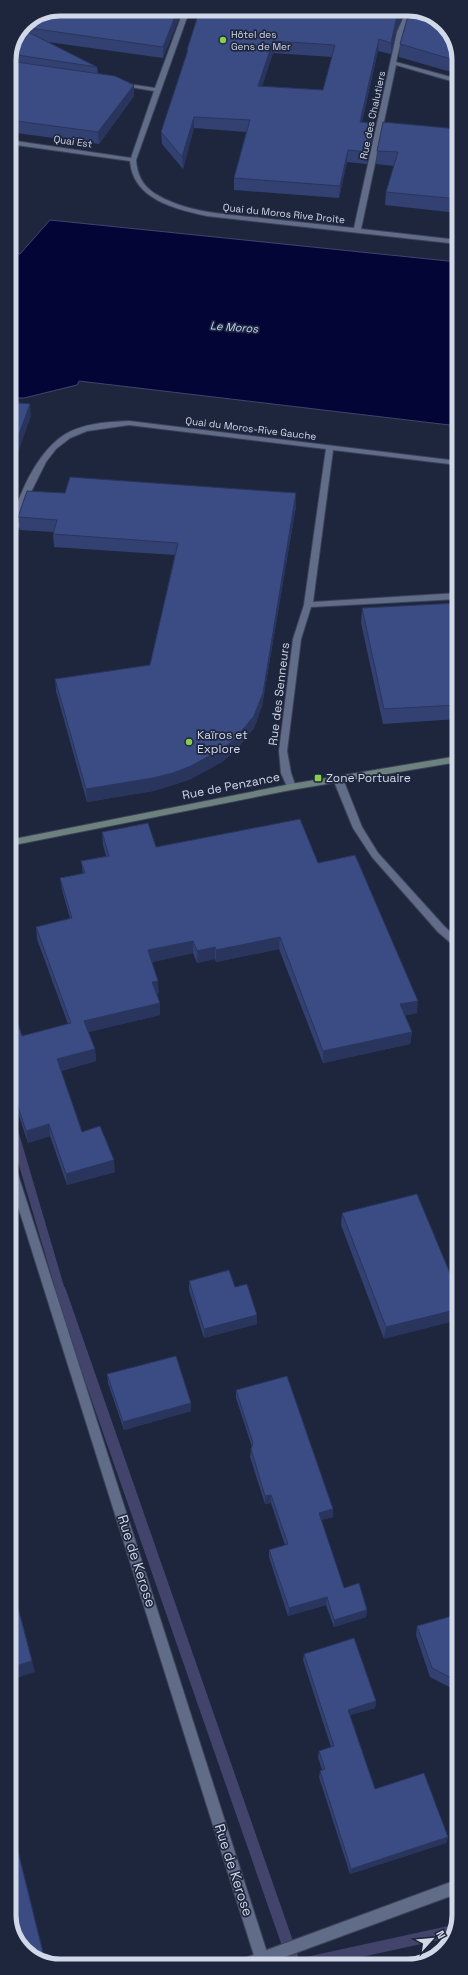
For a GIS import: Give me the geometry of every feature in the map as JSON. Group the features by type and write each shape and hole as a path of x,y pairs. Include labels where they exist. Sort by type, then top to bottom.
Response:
{"main road":[{"name":"Rue de Penzance","path":"16,842 291,787 452,760"}],"street":[{"path":"133,160 184,16"},
{"name":"Rue des Chalutiers","path":"357,231 403,22 406,16"},
{"path":"394,63 452,79"},
{"path":"118,84 157,90"},
{"name":"Quai Est","path":"16,143 133,160"},
{"name":"Quai du Moros Rive Droite","path":"133,160 134,173 139,182 151,194 176,208 233,218 452,241"},
{"name":"Quai du Moros-Rive Gauche","path":"16,525 33,477 48,452 61,440 82,430 103,425 129,423 452,463"},
{"name":"Rue des Senneurs","path":"291,787 286,773 283,751 297,639 308,605 330,448"},
{"path":"308,605 452,596"},
{"path":"338,779 358,828 375,855 452,940"},
{"name":"Rue de Kerose","path":"16,1184 262,1959"},
{"path":"271,1959 452,1889"}],"water":[{"name":"Le Moros","path":"50,220 452,261 452,425 79,381 77,385 24,398 16,398 16,253 20,254"}],"building":[{"path":"60,16 175,16 163,47 30,28 35,23 43,19"},
{"path":"198,16 398,16 391,43 379,39 360,122 374,123 367,152 348,150 340,186 234,178 250,120 194,117 182,157 161,132","holes":["273,41 335,45 323,90 258,86"]},
{"path":"408,16 420,17 430,22 443,33 449,43 452,59 400,44"},
{"path":"27,31 97,67 17,55 19,43"},
{"path":"16,62 115,76 134,85 98,132 16,121"},
{"path":"383,122 452,128 452,198 386,192 398,152 377,151"},
{"path":"16,403 30,404 16,443"},
{"path":"70,477 296,493 263,693 254,716 235,739 222,749 191,766 173,773 153,778 86,789 55,679 150,665 178,543 53,534 57,520 18,517 27,491 65,493"},
{"path":"452,603 452,705 384,709 362,608"},
{"path":"300,819 318,863 355,855 418,1001 400,1004 412,1032 323,1051 280,937 216,950 215,947 197,951 193,941 148,950 158,981 152,982 160,1003 84,1021 95,1049 57,1059 82,1132 100,1126 114,1160 66,1174 49,1124 26,1131 16,1100 16,1024 18,1024 22,1036 71,1023 36,927 72,918 60,878 85,873 81,861 109,856 102,832 148,823 156,847"},
{"path":"417,1194 452,1278 452,1311 386,1327 342,1213"},
{"path":"229,1270 235,1287 247,1284 257,1315 204,1329 189,1281"},
{"path":"176,1356 191,1403 123,1422 107,1374"},
{"path":"287,1376 333,1509 319,1513 344,1588 359,1583 367,1610 334,1620 327,1597 289,1608 269,1550 288,1544 271,1495 265,1496 251,1449 253,1443 236,1390"},
{"path":"16,1600 32,1661 16,1666"},
{"path":"452,1616 452,1678 432,1668 417,1626"},
{"path":"354,1638 376,1701 348,1710 375,1789 424,1773 448,1837 351,1869 320,1771 325,1769 319,1751 334,1746 304,1654"},
{"path":"16,1843 44,1956 25,1942 19,1932 17,1924"}],"waterway":[{"path":"16,1139 61,1292"},
{"path":"60,1291 293,1959"},
{"path":"325,1959 449,1932"}],"place":[{"name":"Hôtel des Gens de Mer","path":"223,40"},
{"name":"Kaïros et Explore","path":"189,742"},
{"name":"Zone Portuaire","path":"318,778"}]}
